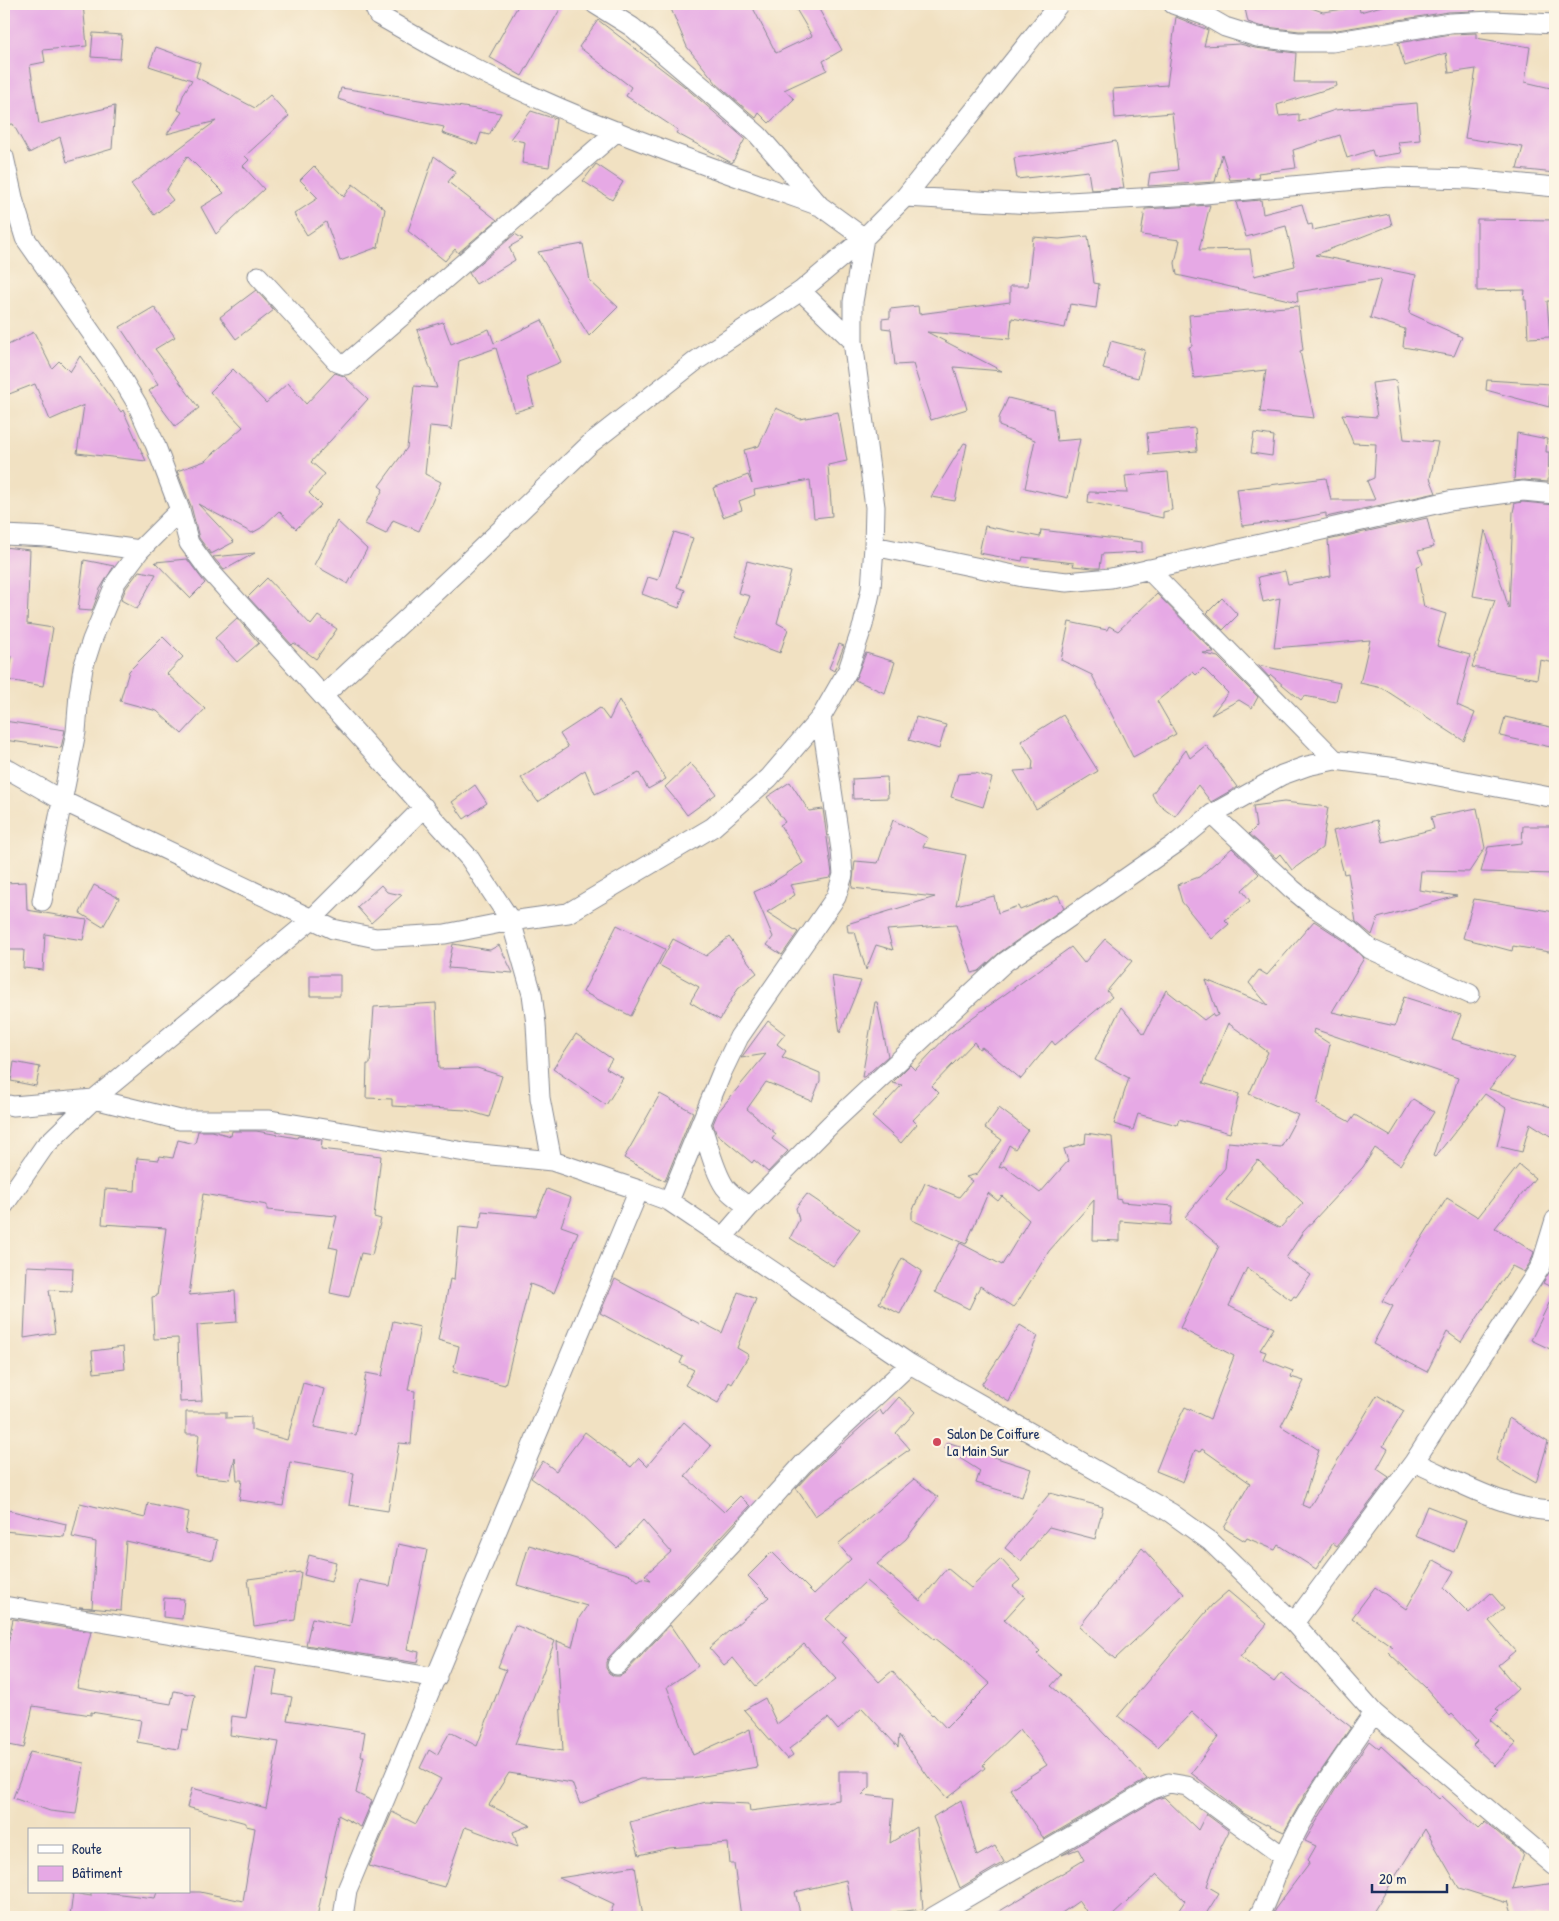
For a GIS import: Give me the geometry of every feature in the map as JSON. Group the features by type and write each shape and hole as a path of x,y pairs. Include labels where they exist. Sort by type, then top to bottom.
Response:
{"street":[{"path":"373,4 378,15 457,60 540,99 700,164 820,206"},
{"path":"595,4 632,27 758,135 820,206 864,238"},
{"path":"324,695 462,567 590,443 697,360 801,291 864,238 905,197 1060,4"},
{"path":"1173,4 1204,14 1225,27 1256,37 1298,42 1341,41 1450,23 1493,21 1555,24"},
{"path":"258,276 337,362 345,365 617,131"},
{"path":"4,157 14,202 25,238 112,362 137,404 155,444 180,510 189,543 208,569 470,858 512,921 532,994 536,1024 540,1098 552,1161"},
{"path":"905,197 1033,204 1194,195 1388,177 1471,179 1555,187"},
{"path":"4,767 63,801 332,929 376,938 445,934 512,921 568,913 712,826 769,778 821,717 848,670 863,625 871,589 875,507 853,341 853,302 864,238"},
{"path":"801,291 853,341"},
{"path":"874,546 1023,577 1067,582 1111,578 1449,501 1523,491 1555,494"},
{"path":"42,901 76,732 83,668 92,640 116,582 140,550 180,510"},
{"path":"4,535 47,537 140,550"},
{"path":"1148,569 1335,760"},
{"path":"669,1201 739,1037 836,897 843,875 821,717"},
{"path":"722,1237 838,1117 1005,962 1178,842 1212,814 1282,775 1307,766 1335,760 1396,768 1555,798"},
{"path":"4,1206 44,1147 94,1099 312,919 424,808"},
{"path":"1212,814 1292,889 1314,907 1350,931 1370,949 1470,994"},
{"path":"4,1104 13,1106 94,1099 180,1120 270,1120 471,1153 552,1161 669,1201 910,1364 1171,1513 1210,1542 1294,1623 1374,1714 1555,1866"},
{"path":"701,1124 724,1186 749,1207"},
{"path":"343,1917 347,1890 639,1190"},
{"path":"1294,1623 1414,1462 1548,1267 1555,1220"},
{"path":"617,1665 732,1543 803,1464 910,1364"},
{"path":"1414,1462 1490,1496 1534,1510 1555,1511"},
{"path":"4,1606 437,1678"},
{"path":"1258,1917 1284,1857 1302,1823 1344,1756 1374,1714"},
{"path":"933,1917 1152,1789 1169,1783 1187,1786 1284,1857"}],"building":[{"path":"21,4 83,4 87,46 43,50 45,62 30,65 39,124 115,106 112,149 67,162 60,137 29,153 13,124 4,125 4,6"},
{"path":"519,4 563,4 522,76 489,57"},
{"path":"669,4 751,4 776,53 812,36 793,4 816,4 842,50 823,61 827,70 784,90 794,99 769,123 759,113 756,118 717,84 687,47"},
{"path":"1244,4 1300,4 1323,12 1359,7 1360,12 1389,4 1389,6 1475,4 1475,11 1448,12 1331,31 1299,31 1259,26 1248,22"},
{"path":"1176,17 1208,30 1204,46 1240,44 1255,48 1296,53 1294,82 1336,82 1337,86 1277,105 1279,116 1299,114 1299,122 1335,110 1417,103 1420,140 1398,142 1401,153 1374,157 1372,150 1347,158 1340,135 1293,150 1296,168 1258,173 1259,178 1230,180 1222,154 1215,182 1148,186 1150,173 1178,170 1172,113 1115,118 1113,89 1167,85"},
{"path":"598,20 684,86 745,139 732,163 676,133 678,130 626,96 631,87 579,47"},
{"path":"93,33 122,35 120,59 91,57"},
{"path":"1476,33 1476,38 1530,47 1525,82 1555,89 1555,173 1517,169 1523,147 1465,138 1476,69 1449,73 1446,53 1405,66 1398,43 1451,34"},
{"path":"156,47 200,63 196,77 255,108 270,95 289,116 245,156 249,160 243,166 264,189 216,234 201,207 224,193 187,156 166,191 173,200 154,215 131,184 216,121 167,134 182,112 178,110 184,93 192,80 149,66"},
{"path":"341,88 501,113 489,135 481,133 477,145 442,133 444,127 384,114 338,99"},
{"path":"531,111 556,119 549,167 522,163 525,142 510,139"},
{"path":"1116,141 1124,188 1091,190 1088,171 1017,179 1014,158"},
{"path":"434,156 456,172 448,182 497,220 458,253 455,249 445,261 408,231"},
{"path":"596,164 623,182 612,200 583,181"},
{"path":"314,166 344,197 353,184 385,209 378,247 340,261 326,222 307,235 294,214 318,198 300,180"},
{"path":"1261,200 1263,214 1302,204 1308,225 1312,224 1313,230 1389,214 1392,225 1315,255 1416,275 1409,313 1462,337 1454,356 1403,347 1405,329 1370,318 1381,279 1297,292 1298,302 1177,275 1175,263 1180,240 1141,235 1145,209 1210,205 1199,250 1250,249 1254,276 1295,266 1286,226 1246,237 1236,202"},
{"path":"1477,219 1555,220 1555,301 1547,301 1550,337 1528,338 1526,300 1524,300 1525,290 1477,291"},
{"path":"515,234 523,239 509,247 515,260 476,284 469,273"},
{"path":"1088,236 1094,283 1099,284 1096,308 1070,304 1065,328 1012,318 1010,339 927,332 1002,371 954,367 967,409 931,420 913,364 895,365 891,329 882,328 882,319 890,318 890,309 918,306 919,314 1010,302 1010,286 1028,286 1033,237 1059,239"},
{"path":"583,244 590,281 618,307 589,336 538,252"},
{"path":"256,290 274,310 236,339 220,317"},
{"path":"1298,306 1303,350 1300,351 1314,418 1260,412 1266,370 1194,378 1189,347 1192,346 1189,315"},
{"path":"154,307 175,337 155,349 199,408 175,426 149,391 158,384 120,327"},
{"path":"542,320 561,362 526,377 534,406 515,412 496,348 459,361 451,430 450,428 430,426 425,474 441,482 419,531 393,520 386,534 365,524 383,489 379,486 407,448 414,386 437,388 417,330 443,322 451,344 489,329 494,343"},
{"path":"34,332 52,368 59,361 70,372 80,356 121,412 123,410 146,461 77,453 84,405 50,420 35,384 4,396 4,347"},
{"path":"1111,341 1145,350 1138,378 1103,369"},
{"path":"233,369 266,403 288,383 306,404 335,373 344,376 368,399 311,462 325,474 309,493 321,505 296,529 279,511 261,528 252,533 198,504 234,542 211,554 199,538 191,506 177,471 205,461 243,427 210,392"},
{"path":"1396,380 1404,439 1438,442 1430,478 1436,493 1326,517 1326,513 1242,526 1237,489 1326,478 1331,500 1375,500 1367,481 1374,478 1376,444 1353,443 1342,414 1377,417 1372,383"},
{"path":"1487,380 1550,384 1549,407 1486,390"},
{"path":"1008,398 1053,409 1057,441 1080,439 1068,498 1025,488 1035,440 999,426 999,418"},
{"path":"776,408 800,419 838,412 847,461 828,465 832,516 814,518 810,480 754,490 755,495 739,501 742,510 723,517 713,488 748,475 752,484 744,450 759,446"},
{"path":"1195,428 1197,451 1149,455 1147,433"},
{"path":"1254,433 1274,436 1272,456 1251,453"},
{"path":"1517,433 1547,439 1546,452 1549,452 1548,482 1514,481"},
{"path":"964,443 967,444 955,501 931,497"},
{"path":"1168,472 1172,510 1163,512 1163,518 1088,502 1089,492 1127,493 1125,476"},
{"path":"1515,503 1555,505 1555,663 1540,660 1537,679 1472,667 1495,600 1473,596 1485,530 1509,609 1513,512"},
{"path":"1427,518 1434,547 1418,551 1423,564 1416,567 1424,607 1446,614 1437,646 1470,655 1457,705 1475,713 1464,741 1382,688 1360,683 1370,640 1274,648 1280,598 1263,602 1258,577 1285,571 1288,584 1331,576 1328,540"},
{"path":"337,521 367,549 348,584 314,565"},
{"path":"985,526 1040,537 1041,530 1142,542 1142,552 1102,554 1100,568 1073,566 1074,563 1023,557 1022,561 979,553"},
{"path":"674,532 693,538 677,587 685,590 679,608 642,594 648,577 658,580"},
{"path":"4,547 30,550 27,624 53,628 43,686 8,680 12,657 6,657 9,616 4,617"},
{"path":"255,553 224,570 213,557"},
{"path":"187,559 205,583 190,598 155,562"},
{"path":"84,560 114,566 100,589 92,611 78,610"},
{"path":"747,561 791,572 777,623 788,629 780,653 735,636 750,596 738,593"},
{"path":"139,571 156,574 137,609 121,600 126,588"},
{"path":"267,578 311,625 318,616 337,629 316,659 294,643 292,645 248,597"},
{"path":"1157,594 1214,652 1202,653 1218,657 1258,697 1252,708 1239,700 1211,715 1228,693 1203,668 1196,675 1193,672 1157,701 1176,734 1133,757 1092,675 1061,660 1069,622 1107,630 1109,626 1118,631"},
{"path":"1222,598 1238,615 1223,630 1207,613"},
{"path":"237,618 259,643 237,662 215,638"},
{"path":"163,637 183,657 167,674 205,709 182,734 157,711 120,701 129,671"},
{"path":"839,644 844,646 834,671 829,668"},
{"path":"866,653 895,662 885,693 855,680"},
{"path":"1258,665 1340,683 1336,702 1304,696 1301,700 1271,675 1269,677"},
{"path":"619,700 666,779 648,789 639,773 595,794 585,770 538,802 521,778 568,747 560,734 600,708 609,720"},
{"path":"1063,715 1098,771 1036,809 1014,771 1032,770 1033,761 1021,741"},
{"path":"916,717 946,725 939,749 909,740"},
{"path":"1505,717 1555,728 1555,748 1500,736"},
{"path":"4,721 65,730 61,748 4,740"},
{"path":"1206,745 1237,787 1211,802 1198,785 1175,816 1156,802 1152,794 1186,750 1190,758"},
{"path":"690,763 716,794 687,815 665,787"},
{"path":"975,773 992,778 983,807 951,797 958,774"},
{"path":"887,777 888,798 853,799 852,779"},
{"path":"790,782 809,811 823,809 832,874 830,878 790,885 795,895 767,912 798,932 782,955 767,945 773,937 754,892 803,863 780,825 785,822 767,797"},
{"path":"475,785 487,803 464,819 452,802"},
{"path":"1284,802 1328,807 1322,848 1292,870 1280,854 1276,858 1249,834 1256,827 1253,806"},
{"path":"1477,808 1485,848 1469,872 1421,871 1419,890 1457,896 1378,918 1372,935 1356,922 1348,873 1344,874 1333,831 1377,820 1383,842 1434,829 1431,817"},
{"path":"893,820 928,838 923,847 966,855 956,905 994,896 998,913 1018,906 1020,910 1058,895 1064,908 999,953 979,971 972,973 956,925 887,930 893,950 876,945 866,970 855,932 848,932 847,924 935,897 852,888 855,861 878,863"},
{"path":"1523,826 1555,826 1555,874 1481,872 1488,847 1522,843"},
{"path":"1232,848 1259,874 1242,890 1250,901 1225,920 1229,924 1212,939 1182,902 1177,885 1199,877"},
{"path":"26,882 27,910 87,920 83,940 45,934 43,970 23,968 24,950 4,950 4,883"},
{"path":"94,885 119,898 103,927 80,913"},
{"path":"381,885 387,892 402,895 371,923 357,907"},
{"path":"1474,899 1555,912 1555,953 1513,946 1512,951 1463,938"},
{"path":"1314,921 1343,940 1364,958 1332,1012 1395,1026 1404,997 1461,1015 1452,1039 1514,1058 1489,1089 1555,1108 1555,1139 1530,1123 1522,1152 1497,1146 1506,1108 1485,1094 1435,1157 1433,1156 1458,1078 1314,1029 1313,1033 1330,1044 1317,1104 1350,1122 1355,1115 1390,1136 1413,1099 1434,1112 1400,1165 1375,1148 1363,1167 1303,1232 1286,1258 1311,1275 1296,1297 1294,1296 1291,1300 1247,1268 1229,1306 1274,1328 1260,1350 1266,1352 1263,1359 1293,1371 1291,1377 1304,1381 1281,1426 1319,1450 1302,1505 1309,1508 1377,1395 1404,1411 1383,1446 1388,1449 1377,1469 1389,1477 1337,1546 1333,1543 1316,1569 1278,1545 1275,1550 1247,1538 1245,1541 1224,1528 1250,1483 1202,1449 1200,1452 1195,1450 1183,1482 1156,1471 1185,1407 1210,1419 1234,1356 1180,1328 1219,1246 1185,1217 1225,1168 1228,1142 1281,1147 1298,1115 1249,1094 1268,1052 1228,1023 1203,1083 1239,1094 1230,1133 1179,1119 1177,1125 1138,1114 1133,1130 1114,1124 1129,1078 1095,1060 1121,1007 1144,1034 1166,990 1204,1020 1212,1014 1214,1017 1218,1015 1206,980 1268,1005 1249,983 1259,970 1267,975","holes":["1258,1160 1303,1203 1280,1228 1226,1200"]},
{"path":"617,925 665,949 631,1016 583,992"},
{"path":"729,937 757,973 738,988 720,1020 690,1002 699,987 659,965 673,939 706,956"},
{"path":"1105,939 1132,961 1107,991 1112,997 1055,1045 1052,1041 1021,1079 982,1047 979,1049 974,1042 932,1086 939,1093 913,1120 917,1124 901,1143 872,1117 902,1085 892,1083 910,1065 915,1070 948,1035 1071,947 1084,963"},
{"path":"453,944 490,950 499,945 513,973 448,968"},
{"path":"310,975 340,975 340,996 310,996"},
{"path":"832,976 861,981 840,1033"},
{"path":"875,1002 877,1002 888,1056 862,1077"},
{"path":"436,1003 439,1069 477,1068 502,1076 489,1117 466,1110 392,1106 392,1099 366,1098 367,1064 370,1064 374,1007"},
{"path":"768,1021 785,1034 777,1044 786,1051 782,1057 820,1073 820,1081 812,1101 766,1082 747,1109 776,1134 772,1139 788,1151 768,1172 754,1160 752,1163 716,1133 713,1124 718,1112 766,1054 741,1058"},
{"path":"576,1034 612,1059 606,1068 623,1078 606,1105 553,1069"},
{"path":"14,1062 40,1067 36,1086 11,1081"},
{"path":"660,1094 693,1112 665,1181 624,1158"},
{"path":"999,1108 1028,1130 1015,1149 1009,1145 999,1168 1004,1166 1040,1193 1068,1161 1064,1149 1085,1143 1086,1133 1112,1137 1117,1199 1121,1200 1121,1202 1173,1206 1171,1225 1120,1221 1120,1241 1093,1240 1094,1200 1049,1251 1013,1307 980,1286 969,1309 935,1292 960,1243 1002,1265 1029,1220 1002,1196 998,1201 988,1193 966,1244 912,1220 912,1212 925,1183 959,1197 972,1181 966,1177 977,1174 1002,1140 985,1128"},
{"path":"198,1131 212,1131 231,1136 232,1131 256,1131 297,1138 298,1136 322,1140 321,1149 381,1156 374,1217 381,1219 372,1255 361,1253 349,1297 330,1293 338,1249 329,1247 337,1216 267,1210 267,1205 203,1194 189,1295 235,1291 237,1322 197,1325 202,1401 180,1402 178,1338 154,1339 152,1297 157,1296 166,1228 102,1224 105,1189 135,1191 137,1158 159,1160 160,1156 173,1158 178,1140 195,1144"},
{"path":"1519,1165 1535,1178 1495,1228 1534,1252 1524,1272 1512,1266 1461,1342 1447,1332 1427,1372 1373,1344 1393,1306 1382,1301 1447,1198 1478,1217"},
{"path":"547,1189 571,1198 561,1226 578,1232 554,1293 530,1284 505,1385 453,1372 459,1346 438,1340 450,1279 454,1280 459,1227 479,1229 482,1211 536,1216"},
{"path":"807,1194 860,1230 833,1266 790,1238 799,1220 796,1208"},
{"path":"902,1258 922,1271 900,1314 879,1303"},
{"path":"1555,1264 1555,1289 1543,1283"},
{"path":"27,1266 73,1268 72,1291 49,1290 55,1333 24,1338"},
{"path":"615,1279 700,1324 701,1322 722,1333 738,1292 756,1299 737,1348 749,1355 732,1384 729,1382 718,1403 685,1385 694,1370 680,1363 683,1357 600,1313"},
{"path":"1555,1291 1555,1334 1550,1349 1531,1340"},
{"path":"393,1321 420,1327 408,1390 415,1391 411,1444 399,1443 388,1511 349,1505 354,1473 290,1462 283,1506 239,1500 242,1480 237,1480 235,1458 230,1479 195,1476 199,1434 186,1434 186,1412 226,1412 226,1418 251,1417 251,1430 287,1440 303,1383 324,1389 314,1427 356,1435 366,1373 382,1376"},
{"path":"1020,1325 1038,1336 1009,1402 981,1385"},
{"path":"123,1347 125,1369 94,1373 92,1351"},
{"path":"899,1397 915,1412 896,1433 910,1449 815,1516 796,1488 811,1472 880,1410 883,1415"},
{"path":"1509,1418 1548,1442 1536,1483 1496,1460"},
{"path":"684,1422 711,1446 685,1476 724,1512 740,1496 750,1506 609,1657 606,1662 606,1668 614,1676 620,1676 625,1673 670,1625 698,1666 667,1687 693,1755 750,1729 757,1767 692,1778 640,1779 580,1804 572,1783 509,1773 489,1805 530,1825 513,1832 518,1847 465,1827 444,1887 369,1866 392,1812 416,1824 441,1779 420,1768 429,1750 437,1755 450,1732 477,1746 506,1670 498,1667 515,1625 555,1641 515,1744 563,1751 557,1641 572,1647 579,1618 587,1606 517,1585 529,1545 631,1575 638,1581 642,1578 651,1580 645,1575 671,1552 643,1520 617,1548 577,1510 531,1478 543,1461 556,1471 585,1432 631,1467 639,1458 647,1466"},
{"path":"947,1442 1031,1469 1022,1497 976,1483 980,1471 944,1448"},
{"path":"914,1479 938,1497 906,1539 877,1564 920,1601 947,1568 971,1588 1001,1559 1020,1580 1013,1586 1025,1597 1004,1620 1040,1651 1037,1654 1061,1675 1051,1686 1088,1717 1147,1779 1044,1839 1010,1789 1047,1765 1020,1729 983,1765 985,1768 947,1798 929,1778 899,1735 898,1747 862,1708 838,1730 828,1718 789,1749 793,1755 787,1759 744,1710 765,1698 777,1724 836,1679 804,1644 756,1686 733,1658 724,1665 709,1648 769,1597 748,1576 772,1552 814,1594 851,1559 838,1544","holes":["866,1581 934,1639 963,1660 990,1684 946,1728 892,1671 879,1682 842,1642 846,1637 826,1619"]},
{"path":"1050,1493 1103,1507 1095,1539 1049,1527 1021,1561 1005,1548"},
{"path":"80,1503 145,1518 148,1503 189,1512 185,1533 217,1540 213,1560 126,1541 121,1611 79,1607 92,1608 96,1542 72,1537"},
{"path":"1427,1506 1466,1521 1454,1552 1415,1536"},
{"path":"4,1509 66,1524 64,1537 4,1531"},
{"path":"398,1544 427,1550 407,1649 419,1652 417,1663 306,1645 312,1618 350,1626 359,1580 390,1586"},
{"path":"1142,1548 1184,1594 1115,1659 1079,1627"},
{"path":"309,1555 336,1562 331,1582 304,1575"},
{"path":"1434,1560 1454,1571 1444,1588 1469,1613 1491,1593 1504,1608 1489,1621 1515,1651 1498,1665 1518,1689 1496,1709 1499,1711 1490,1720 1516,1743 1495,1766 1473,1745 1477,1741 1452,1714 1450,1716 1426,1688 1388,1652 1393,1647 1352,1618 1375,1587 1406,1609"},
{"path":"301,1572 295,1620 254,1626 248,1579"},
{"path":"1228,1591 1267,1624 1240,1657 1274,1682 1281,1673 1351,1727 1304,1796 1284,1832 1243,1813 1191,1773 1219,1736 1192,1712 1158,1747 1118,1716 1212,1605"},
{"path":"164,1598 184,1599 182,1619 163,1617"},
{"path":"13,1619 91,1632 77,1688 171,1704 174,1691 195,1695 188,1730 182,1729 178,1749 137,1742 141,1720 91,1712 91,1715 33,1706 24,1748 4,1744 4,1663"},
{"path":"255,1667 277,1670 273,1694 292,1697 287,1720 365,1732 361,1756 364,1756 356,1793 372,1801 361,1827 338,1815 317,1917 70,1917 73,1894 91,1896 91,1894 120,1894 155,1898 156,1894 190,1894 190,1892 200,1892 243,1901 255,1828 246,1826 246,1823 187,1807 192,1788 266,1808 279,1742 230,1735 232,1716 246,1718"},
{"path":"1369,1741 1379,1749 1381,1746 1439,1799 1442,1796 1478,1829 1485,1822 1523,1853 1512,1889 1555,1883 1555,1917 1513,1917 1508,1901 1507,1903 1459,1888 1425,1829 1370,1917 1271,1917 1310,1862 1308,1860 1316,1846 1305,1841 1335,1790"},
{"path":"30,1752 84,1763 76,1814 50,1811 13,1798"},
{"path":"839,1771 870,1771 870,1787 862,1795 894,1798 890,1843 916,1827 923,1909 897,1912 898,1917 853,1917 846,1880 795,1892 801,1917 741,1917 734,1864 730,1864 728,1843 669,1848 639,1855 630,1822 706,1802 749,1804 750,1811 839,1800"},
{"path":"1164,1797 1198,1830 1206,1814 1229,1831 1218,1853 1207,1886 1219,1893 1204,1917 1174,1917 1185,1901 1157,1874 1111,1917 1090,1917 1079,1901 1056,1917 990,1917 1084,1860 1078,1849 1062,1855 1157,1799"},
{"path":"961,1800 977,1856 995,1846 1004,1862 960,1888 933,1817"},
{"path":"635,1866 643,1917 609,1917 614,1904 559,1878"}],"place":[{"name":"Salon De Coiffure La Main Sur","path":"937,1442"}]}
